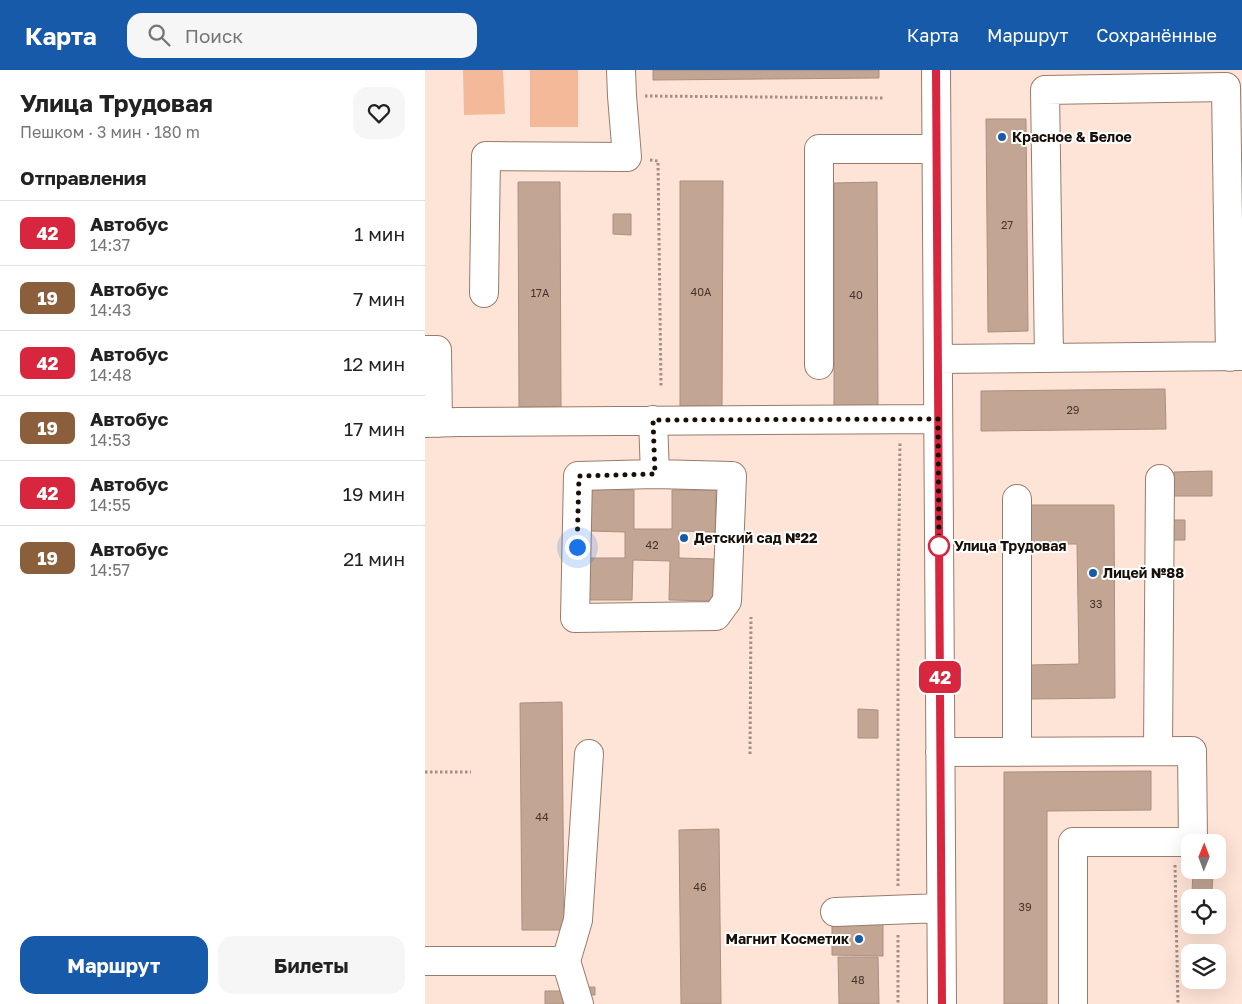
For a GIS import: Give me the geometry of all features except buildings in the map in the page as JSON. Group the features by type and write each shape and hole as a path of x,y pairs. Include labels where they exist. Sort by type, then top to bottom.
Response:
{"street":[{"path":"936,70 942,1004"},
{"path":"484,293 486,156 627,157 621,83"},
{"path":"938,359 1236,357 1226,87 1045,90 1049,358"},
{"path":"819,365 819,150 936,149"},
{"path":"425,350 437,350 431,423 938,419"},
{"path":"653,420 655,474"},
{"path":"655,474 732,476 727,601 716,616 575,618 579,476 655,474"},
{"path":"1158,751 1160,480"},
{"path":"1017,499 1017,752"},
{"path":"940,752 1192,751 1193,842 1073,842 1073,1004"},
{"path":"579,1004 566,961 578,920 589,754"},
{"path":"835,912 941,908"},
{"path":"425,961 566,961"}],"path":[{"path":"621,83 885,98"},
{"path":"627,157 658,161 661,387"},
{"path":"898,1004 898,621 901,419"},
{"path":"750,754 751,617"},
{"path":"425,772 471,772"},
{"path":"1175,842 1178,1004"}],"shaded area":[{"path":"463,70 503,70 505,114 464,115"},
{"path":"530,70 578,70 578,127 530,127"}],"bus line":[{"name":"42","path":"936,70 942,1004"}],"place":[{"name":"Красное & Белое","path":"1002,137"},
{"name":"Детский сад №22","path":"684,538"},
{"name":"Улица Трудовая","path":"939,546"},
{"name":"Лицей №88","path":"1093,573"},
{"name":"Магнит Косметик","path":"859,939"}],"route":[{"path":"577,547 579,476 655,474 653,420 938,419 939,546"}]}
